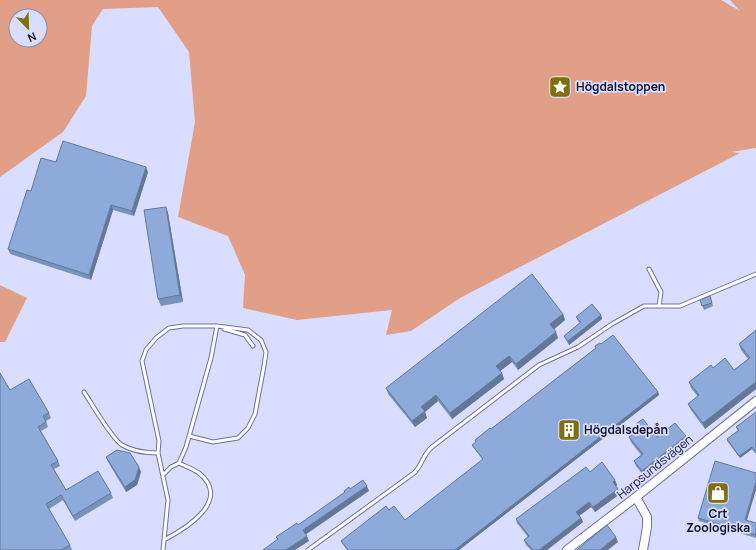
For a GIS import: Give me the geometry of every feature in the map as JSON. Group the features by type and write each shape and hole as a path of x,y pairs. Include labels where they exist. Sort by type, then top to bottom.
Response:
{"street":[{"name":"Harpsundsvägen","path":"568,550 756,401"},
{"path":"636,497 647,517 643,550"}],"lane":[{"path":"649,269 661,292 659,306"},
{"path":"308,550 414,473 420,466 425,454 432,447 539,364 578,347 612,324 644,306 680,306 756,274"},
{"path":"163,550 168,500 158,453 159,440 142,361 146,350 156,338 169,328 183,326 217,326 248,330 261,340 266,352 255,414 248,428 238,438 213,442 189,436"},
{"path":"217,326 245,335 253,346"},
{"path":"179,464 189,436 211,358 217,326"},
{"path":"84,392 114,438 122,445 143,453 158,453"},
{"path":"163,475 171,467 179,464 198,472 211,488 209,501 204,512 182,530 164,540"}],"shaded area":[{"path":"0,0 721,0 740,11 730,0 756,0 756,148 731,152 740,153 460,298 411,331 386,335 392,310 297,320 243,308 245,275 228,236 178,217 195,122 189,52 158,7 103,9 92,26 86,96 63,132 0,177"},
{"path":"0,285 27,298 5,342 0,342"}],"building":[{"path":"63,141 146,167 132,211 111,205 89,275 8,249 27,190 31,191 41,158 56,162"},
{"path":"166,207 180,295 158,299 144,210"},
{"path":"532,274 563,314 550,324 556,332 516,364 509,356 496,366 502,373 450,413 436,395 421,407 425,411 412,421 386,388"},
{"path":"710,296 712,303 702,306 700,300"},
{"path":"592,304 601,315 568,341 564,336 581,322 576,317"},
{"path":"756,330 756,382 703,423 688,404 699,395 689,382 711,365 713,368 725,358 734,370 750,358 739,344"},
{"name":"Högdalsdepån","path":"613,335 658,392 455,550 348,550 341,541 386,506 389,510 394,506 405,520 483,459 472,445 476,442 475,440 596,348 595,346 600,343 601,344"},
{"path":"0,373 10,390 29,379 49,413 43,416 46,422 38,427 58,461 51,465 66,490 98,471 111,493 73,516 61,495 46,504 70,545 61,550 0,550"},
{"path":"756,412 756,453 752,447 739,456 727,439 739,430 736,427"},
{"path":"643,419 657,437 675,423 686,436 642,471 634,461 643,454 629,437 640,428 636,424"},
{"path":"117,450 130,453 139,467 135,480 125,487 106,457"},
{"path":"715,461 756,473 756,482 745,520 756,523 756,535 698,518"},
{"path":"602,462 615,480 613,482 618,489 593,507 589,502 576,512 581,518 539,550 533,550 524,540 529,536 516,519 586,467 590,472"},
{"path":"363,480 367,486 303,530 307,536 286,550 263,550 278,539 276,537 297,523 298,525 345,492 344,491 349,487 350,489"},
{"path":"607,525 616,537 600,550 577,550"}],"place":[{"name":"Högdalstoppen","path":"560,87"},
{"name":"Högdalsdepån","path":"569,430"},
{"name":"Crt Zoologiska","path":"718,493"}]}
